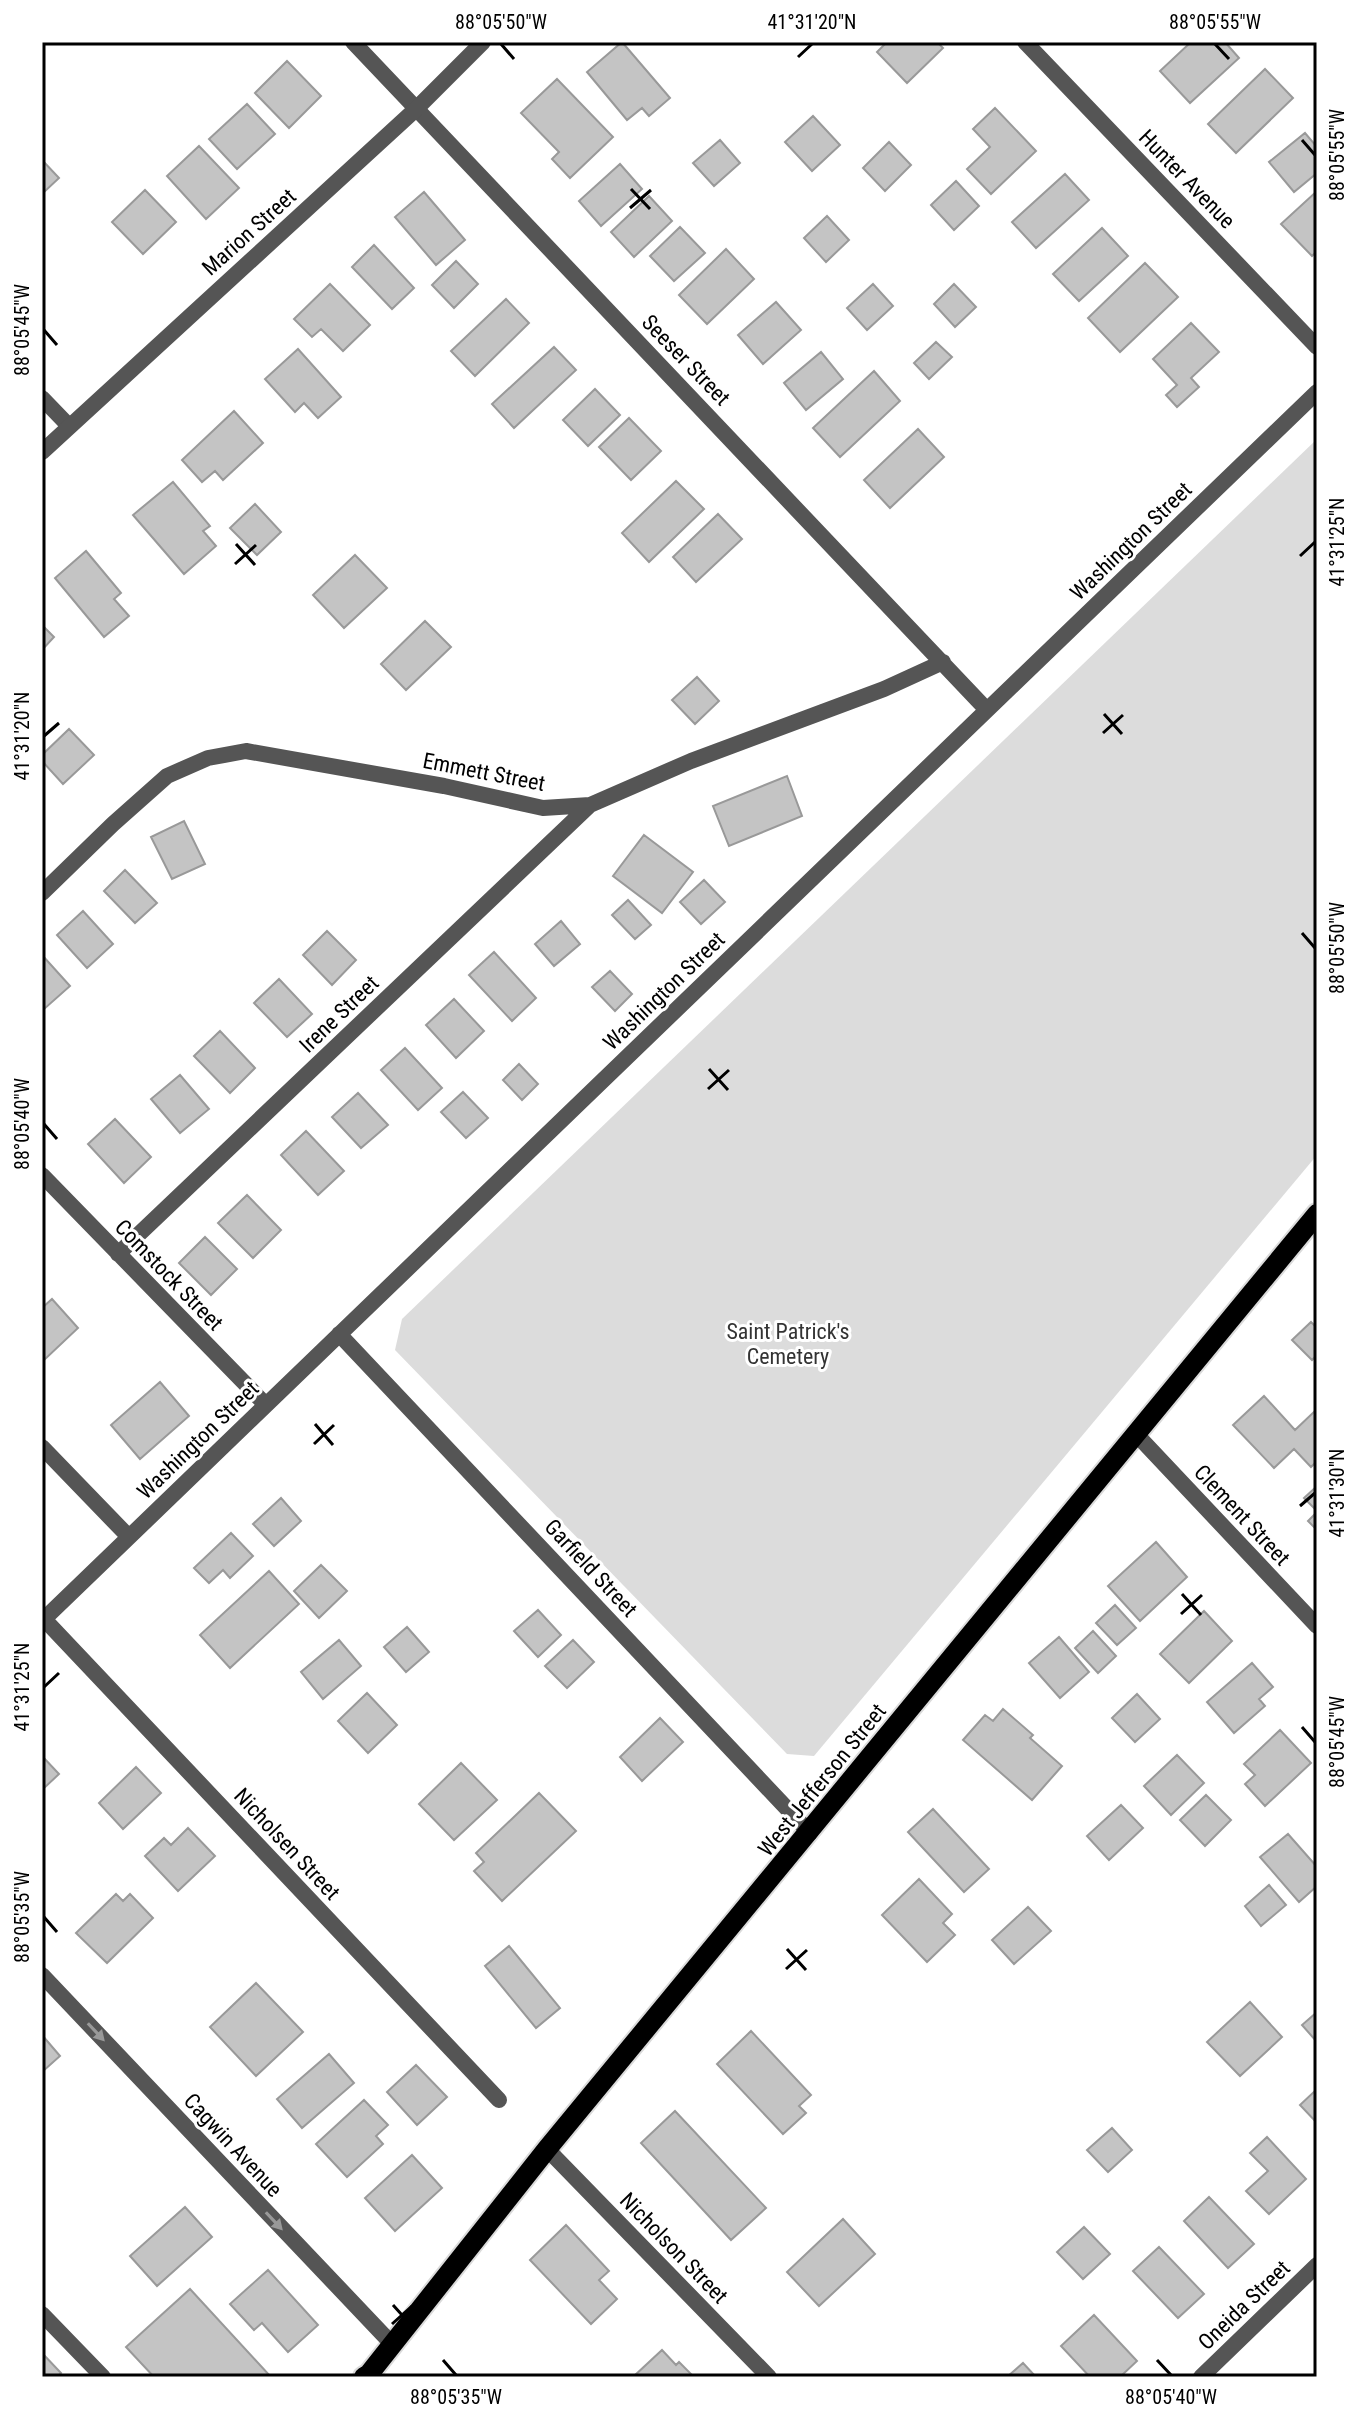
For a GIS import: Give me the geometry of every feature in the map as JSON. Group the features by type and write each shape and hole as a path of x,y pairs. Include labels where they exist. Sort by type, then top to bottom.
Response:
{"main road":[{"name":"West Jefferson Street","path":"367,2376 547,2149 1317,1214"}],"street":[{"name":"Seeser Street","path":"353,42 987,710"},
{"name":"Marion Street","path":"42,452 416,109 483,42"},
{"name":"Hunter Avenue","path":"1025,42 1317,347"},
{"name":"Washington Street","path":"43,1620 1317,392"},
{"path":"42,398 69,426"},
{"name":"Emmett Street","path":"42,893 167,776 208,758 246,751 444,786 543,808 590,805 691,761 884,689 943,662"},
{"name":"Irene Street","path":"118,1254 590,805"},
{"name":"Comstock Street","path":"42,1175 266,1405"},
{"name":"Garfield Street","path":"339,1334 810,1833"},
{"name":"Clement Street","path":"1136,1434 1315,1621"},
{"path":"42,1447 129,1537"},
{"name":"Nicholsen Street","path":"43,1620 499,2100"},
{"name":"Cagwin Avenue","path":"42,1975 392,2344"},
{"name":"Nicholson Street","path":"547,2149 769,2377"},
{"name":"Oneida Street","path":"1201,2377 1317,2265"},
{"path":"42,2314 103,2377"}],"green space":[{"name":"Saint Patrick's Cemetery","path":"1317,439 1317,1155 814,1756 787,1754 395,1350 402,1319"}],"building":[{"path":"622,42 670,98 649,116 642,108 627,120 587,72"},
{"path":"887,42 937,42 943,48 907,83 877,52"},
{"path":"1191,42 1225,42 1239,58 1190,103 1160,71"},
{"path":"287,61 321,96 289,128 255,93"},
{"path":"1265,69 1293,98 1236,153 1208,124"},
{"path":"557,79 613,137 570,178 552,159 559,152 521,113"},
{"path":"247,104 275,134 237,169 209,139"},
{"path":"995,108 1036,151 991,194 967,169 990,147 973,129"},
{"path":"813,116 840,145 812,171 785,142"},
{"path":"1305,133 1317,147 1317,173 1294,192 1269,162"},
{"path":"720,140 740,163 714,186 693,163"},
{"path":"889,142 911,165 885,191 863,168"},
{"path":"199,146 239,188 206,219 167,176"},
{"path":"42,160 59,178 42,194"},
{"path":"620,164 642,189 601,226 579,201"},
{"path":"1065,174 1089,200 1036,248 1012,222"},
{"path":"956,181 979,206 954,230 931,205"},
{"path":"145,190 176,222 143,254 112,222"},
{"path":"1317,191 1317,251 1312,256 1281,224"},
{"path":"424,192 465,240 436,265 395,217"},
{"path":"649,196 672,221 634,257 611,232"},
{"path":"827,216 849,240 826,262 804,238"},
{"path":"680,227 705,253 674,281 650,256"},
{"path":"1102,228 1128,256 1079,301 1053,274"},
{"path":"374,245 414,288 392,309 352,267"},
{"path":"726,249 754,279 707,324 679,295"},
{"path":"456,261 478,284 454,308 432,285"},
{"path":"1145,263 1178,297 1120,352 1088,318"},
{"path":"330,284 370,325 343,351 321,329 312,337 294,319"},
{"path":"873,284 893,306 867,330 847,308"},
{"path":"954,284 976,307 955,327 934,304"},
{"path":"506,299 529,323 475,376 451,351"},
{"path":"776,302 801,330 763,364 738,335"},
{"path":"1191,323 1219,352 1191,378 1199,387 1177,407 1166,395 1177,385 1153,359"},
{"path":"936,342 952,357 929,379 914,363"},
{"path":"554,347 576,370 514,428 492,404"},
{"path":"298,349 341,397 318,418 304,403 295,412 265,379"},
{"path":"821,352 843,379 806,410 784,383"},
{"path":"874,371 900,401 840,457 813,428"},
{"path":"595,389 620,415 588,446 563,420"},
{"path":"234,411 263,443 223,480 215,471 202,482 182,460"},
{"path":"629,418 661,451 631,480 599,447"},
{"path":"918,429 944,457 890,508 864,480"},
{"path":"676,481 704,509 649,562 622,533"},
{"path":"173,482 210,526 203,531 216,546 184,574 133,515"},
{"path":"255,504 281,532 257,555 230,528"},
{"path":"718,514 742,539 696,582 673,557"},
{"path":"86,551 121,593 114,599 129,616 104,637 55,578"},
{"path":"355,555 387,588 344,628 313,595"},
{"path":"425,621 451,647 406,690 381,664"},
{"path":"42,625 54,637 42,650"},
{"path":"697,677 719,701 695,724 672,700"},
{"path":"69,729 94,755 63,784 42,761 42,755"},
{"path":"787,776 802,816 729,846 713,806"},
{"path":"184,821 205,864 172,879 151,837"},
{"path":"644,835 693,872 662,913 613,876"},
{"path":"125,870 157,903 135,923 104,891"},
{"path":"704,880 725,902 701,924 680,902"},
{"path":"628,900 651,925 635,939 612,915"},
{"path":"83,911 113,944 87,968 57,935"},
{"path":"561,921 580,944 554,966 535,944"},
{"path":"327,931 356,960 332,985 303,955"},
{"path":"494,952 536,998 512,1021 469,975"},
{"path":"42,955 70,986 43,1010 42,1009"},
{"path":"610,971 632,994 615,1011 592,987"},
{"path":"279,979 312,1014 287,1037 254,1003"},
{"path":"454,999 484,1031 456,1058 426,1025"},
{"path":"220,1031 255,1068 230,1093 194,1056"},
{"path":"405,1048 442,1088 418,1110 381,1070"},
{"path":"519,1064 538,1084 522,1100 503,1080"},
{"path":"180,1075 209,1109 180,1133 151,1099"},
{"path":"463,1092 488,1118 466,1138 441,1112"},
{"path":"358,1093 388,1125 361,1148 332,1117"},
{"path":"115,1119 151,1157 124,1183 88,1144"},
{"path":"306,1131 344,1171 318,1195 281,1155"},
{"path":"247,1195 281,1230 253,1258 218,1223"},
{"path":"205,1237 237,1269 211,1295 179,1263"},
{"path":"52,1299 78,1328 42,1362 42,1308"},
{"path":"1311,1322 1317,1328 1317,1355 1312,1360 1292,1340"},
{"path":"160,1382 189,1416 140,1459 111,1425"},
{"path":"1264,1396 1295,1430 1317,1409 1317,1461 1311,1467 1294,1449 1274,1468 1233,1425"},
{"path":"1317,1486 1317,1511 1304,1498"},
{"path":"281,1498 301,1521 274,1546 253,1524"},
{"path":"1317,1512 1317,1530 1308,1521"},
{"path":"231,1533 253,1556 230,1578 223,1570 209,1583 194,1568"},
{"path":"1156,1542 1187,1577 1140,1621 1108,1586"},
{"path":"321,1565 347,1591 319,1618 294,1591"},
{"path":"269,1571 299,1604 230,1668 200,1635"},
{"path":"1115,1605 1136,1628 1117,1645 1096,1623"},
{"path":"538,1610 561,1635 538,1657 514,1631"},
{"path":"1204,1611 1232,1641 1189,1683 1160,1654"},
{"path":"407,1627 429,1652 406,1672 384,1647"},
{"path":"1093,1631 1116,1656 1098,1673 1075,1648"},
{"path":"1059,1637 1089,1672 1060,1698 1029,1663"},
{"path":"339,1640 361,1666 323,1699 301,1672"},
{"path":"573,1640 594,1662 567,1688 545,1666"},
{"path":"1252,1663 1273,1687 1259,1699 1265,1706 1234,1733 1207,1702"},
{"path":"367,1693 397,1725 368,1753 338,1721"},
{"path":"1137,1694 1160,1719 1135,1742 1112,1718"},
{"path":"1003,1709 1062,1766 1032,1800 963,1740 985,1715 993,1721"},
{"path":"660,1718 683,1742 642,1781 620,1757"},
{"path":"1280,1730 1311,1763 1265,1806 1245,1784 1255,1775 1244,1764"},
{"path":"1177,1755 1204,1783 1171,1815 1144,1786"},
{"path":"42,1756 59,1774 42,1790"},
{"path":"461,1763 497,1800 454,1840 419,1804"},
{"path":"136,1767 161,1793 123,1829 99,1803"},
{"path":"539,1793 576,1831 502,1901 474,1871 484,1862 476,1853"},
{"path":"1206,1795 1231,1820 1205,1846 1180,1820"},
{"path":"1121,1805 1143,1828 1109,1860 1087,1836"},
{"path":"933,1809 989,1869 964,1892 908,1832"},
{"path":"188,1828 215,1856 178,1891 145,1856 164,1838 171,1845"},
{"path":"1288,1834 1317,1867 1317,1886 1299,1902 1260,1857"},
{"path":"919,1879 952,1914 943,1923 955,1935 927,1962 882,1915"},
{"path":"1269,1885 1286,1905 1261,1926 1245,1906"},
{"path":"116,1894 123,1901 130,1894 153,1918 107,1963 76,1933"},
{"path":"1028,1907 1051,1931 1014,1964 992,1940"},
{"path":"509,1946 560,2008 536,2028 485,1966"},
{"path":"256,1983 303,2032 256,2076 210,2027"},
{"path":"1250,2002 1282,2037 1240,2076 1207,2042"},
{"path":"1317,2012 1317,2042 1302,2025"},
{"path":"751,2031 811,2095 799,2106 806,2113 783,2134 717,2064"},
{"path":"42,2035 60,2056 42,2072"},
{"path":"329,2054 354,2083 302,2128 277,2099"},
{"path":"416,2065 447,2097 417,2125 387,2092"},
{"path":"1317,2089 1317,2123 1300,2105"},
{"path":"364,2100 388,2125 376,2136 383,2144 347,2177 316,2144"},
{"path":"675,2111 766,2208 731,2240 641,2143"},
{"path":"1112,2128 1132,2150 1108,2172 1087,2150"},
{"path":"1267,2137 1306,2179 1269,2214 1246,2191 1268,2171 1250,2153"},
{"path":"412,2155 442,2188 395,2231 365,2198"},
{"path":"1209,2197 1254,2244 1228,2268 1184,2221"},
{"path":"185,2207 212,2237 157,2286 130,2256"},
{"path":"843,2219 875,2254 819,2306 787,2272"},
{"path":"566,2225 609,2271 599,2280 617,2299 591,2324 530,2260"},
{"path":"1084,2227 1110,2254 1083,2279 1057,2252"},
{"path":"1159,2247 1204,2294 1178,2318 1133,2271"},
{"path":"268,2270 318,2325 288,2352 262,2323 254,2330 230,2304"},
{"path":"190,2289 271,2377 154,2377 126,2347"},
{"path":"1094,2315 1137,2361 1120,2377 1090,2377 1061,2346"},
{"path":"662,2350 676,2365 679,2362 692,2375 633,2377"},
{"path":"42,2353 61,2373 57,2377 42,2377"},
{"path":"1023,2363 1036,2377 1007,2377"}]}
